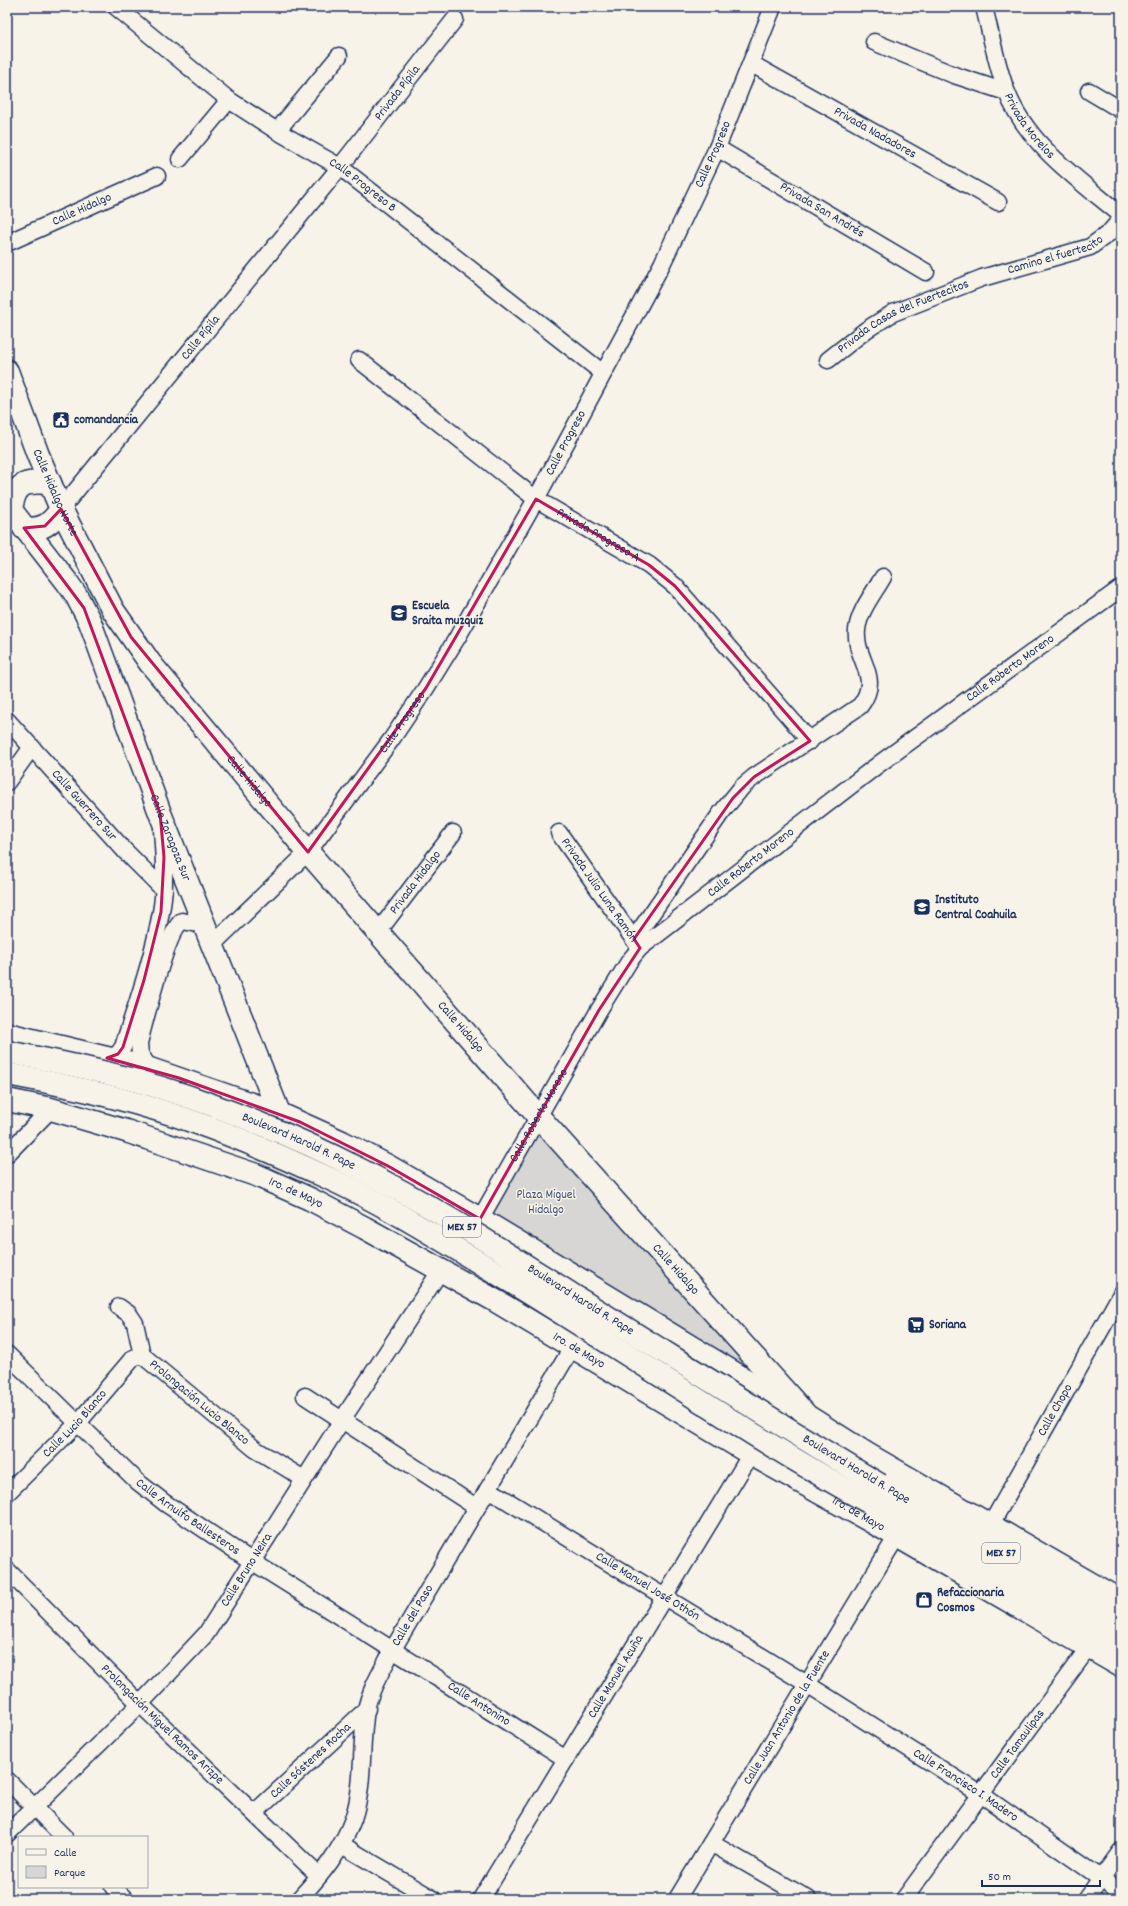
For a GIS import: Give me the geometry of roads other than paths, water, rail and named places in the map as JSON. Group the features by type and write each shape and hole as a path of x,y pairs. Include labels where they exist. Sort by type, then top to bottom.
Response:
{"main road":[{"name":"Calle Hidalgo Norte","path":"7,371 61,509 113,610"},
{"path":"9,508 20,486 32,482 50,483"},
{"name":"Calle Zaragoza Sur","path":"9,508 67,582 84,608 160,813 280,1114 288,1141 288,1189"},
{"path":"24,528 35,529 45,526 54,519 61,509"},
{"name":"Calle Hidalgo","path":"113,610 150,664 308,852 538,1116 807,1416 825,1429 1121,1601"},
{"path":"7,1034 150,1069 280,1114 342,1142 375,1159 480,1219 807,1416"},
{"name":"Boulevard Harold R. Pape","path":"7,1052 119,1076 164,1088 247,1118 337,1158 398,1190 479,1237 816,1447 875,1494 1121,1643"},
{"name":"Boulevard Harold R. Pape","path":"7,1074 116,1098 200,1124 328,1178 385,1206 576,1321 826,1478 875,1494 1121,1622"},
{"path":"207,1159 222,1152 237,1130 239,1119 236,1106 229,1097"},
{"name":"1ro. de Mayo","path":"7,1100 51,1110 126,1131 256,1175 288,1189 365,1228 573,1346 750,1454 897,1536 1121,1666"}],"street":[{"name":"Calle Progreso B","path":"116,7 229,100 277,131 340,166 603,373"},
{"name":"Privada Morelos","path":"984,7 1006,92 1017,112 1046,150 1070,173 1121,215"},
{"name":"Calle Progreso","path":"212,945 308,852 426,688 486,591 662,264 717,148 752,64 769,9"},
{"name":"Privada Pípila","path":"340,166 455,19"},
{"path":"874,42 954,75 1006,92"},
{"path":"277,131 339,56"},
{"name":"Privada Nadadores","path":"752,64 998,202"},
{"path":"1089,91 1121,110"},
{"path":"180,159 229,100"},
{"name":"Privada San Andrés","path":"717,148 926,272"},
{"name":"Calle Pípila","path":"61,509 340,166"},
{"name":"Calle Hidalgo","path":"7,243 158,176"},
{"name":"Camino el fuertecito","path":"982,278 1090,247 1109,233 1121,219"},
{"name":"Privada Casas del Fuertecitos","path":"828,360 879,321 893,313 982,278"},
{"name":"Privada Progreso A","path":"359,360 536,499 649,565 663,575 675,586 810,741"},
{"path":"637,944 733,798 754,777 810,741 860,706 866,699 870,679 857,640 857,630 864,610 883,577"},
{"name":"Calle Roberto Moreno","path":"480,1219 599,1010 630,960 637,944 879,764 1120,592"},
{"name":"Calle Guerrero Sur","path":"7,720 130,857 164,890"},
{"path":"7,782 32,747"},
{"path":"107,1058 118,1054 123,1047 144,980 161,912 164,890 164,857 160,813"},
{"name":"Privada Hidalgo","path":"378,932 454,833"},
{"name":"Privada Julio Luna Ramón","path":"559,833 637,944"},
{"path":"150,1069 140,1054 139,1042 168,945 174,929 182,921 204,925"},
{"path":"7,1154 51,1110"},
{"name":"Calle Bruno Neira","path":"7,1834 140,1704 206,1634 342,1420 441,1270"},
{"name":"Calle Chopo","path":"990,1526 1121,1294"},
{"name":"Prolongación Lucio Blanco","path":"119,1307 132,1318 142,1355 255,1449 304,1479"},
{"name":"Calle del Paso","path":"300,1899 320,1876 342,1845 354,1818 359,1793 367,1709 373,1689 393,1649 573,1346"},
{"name":"Calle Arnulfo Ballesteros","path":"7,1354 77,1424 151,1492 253,1562 393,1649"},
{"name":"Calle Lucio Blanco","path":"7,1493 77,1424 133,1358 142,1355"},
{"path":"305,1396 476,1507"},
{"name":"Calle Manuel Acuña","path":"481,1899 750,1454"},
{"name":"Calle Manuel José Othón","path":"488,1490 663,1598 807,1684"},
{"name":"Calle Juan Antonio de la Fuente","path":"677,1899 897,1536"},
{"name":"Prolongación Miguel Ramos Arizpe","path":"7,1570 140,1704 320,1876"},
{"name":"Calle Tamaulipas","path":"904,1899 982,1795 1089,1647"},
{"name":"Calle Antonino","path":"393,1649 566,1758"},
{"name":"Calle Francisco I. Madero","path":"807,1684 982,1795 1121,1892"},
{"name":"Calle Sóstenes Rocha","path":"254,1813 367,1709"},
{"path":"7,1780 63,1836"},
{"path":"711,1843 808,1899"},
{"path":"342,1845 433,1899"},
{"path":"1086,1899 1121,1851"},
{"path":"114,1888 125,1899"}],"place":[{"name":"comandancia","path":"61,420"},
{"name":"Escuela Sraita muzquiz","path":"399,613"},
{"name":"Instituto Central Coahuila","path":"922,907"},
{"name":"Soriana","path":"916,1325"},
{"name":"Refaccionaria Cosmos","path":"924,1600"}],"park label":[{"name":"Plaza Miguel Hidalgo","path":"546,1202"}]}
